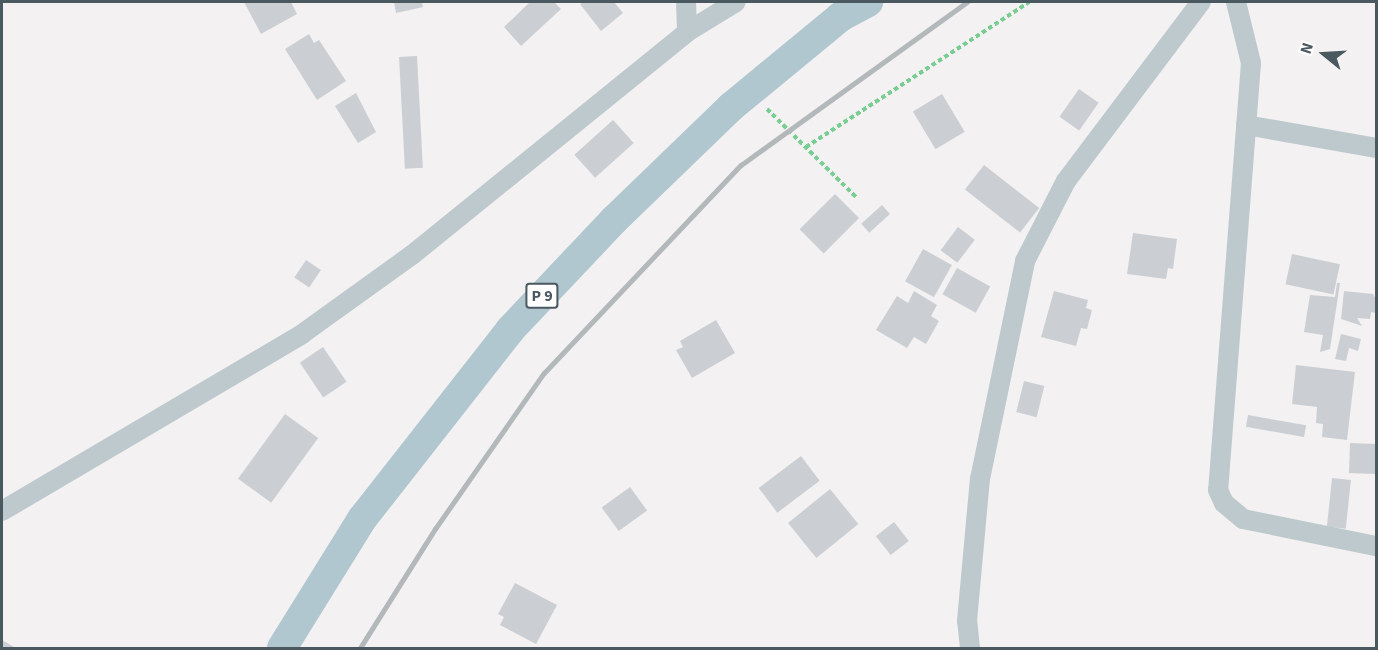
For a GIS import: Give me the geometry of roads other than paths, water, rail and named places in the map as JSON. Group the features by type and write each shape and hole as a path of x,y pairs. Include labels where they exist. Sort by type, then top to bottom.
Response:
{"main road":[{"name":"P 9","path":"282,648 362,519 510,330 614,220 750,92 840,18 868,2"}],"street":[{"path":"686,2 687,32"},
{"path":"2,511 302,334 412,255 687,32 736,2"},
{"path":"970,648 968,610 980,479 1025,261 1066,181 1201,2"},
{"path":"1236,2 1251,63 1218,490 1224,503 1243,519 1377,546"},
{"path":"1246,124 1377,148"}],"railway":[{"path":"360,648 435,529 544,373 741,165 967,2"}]}
